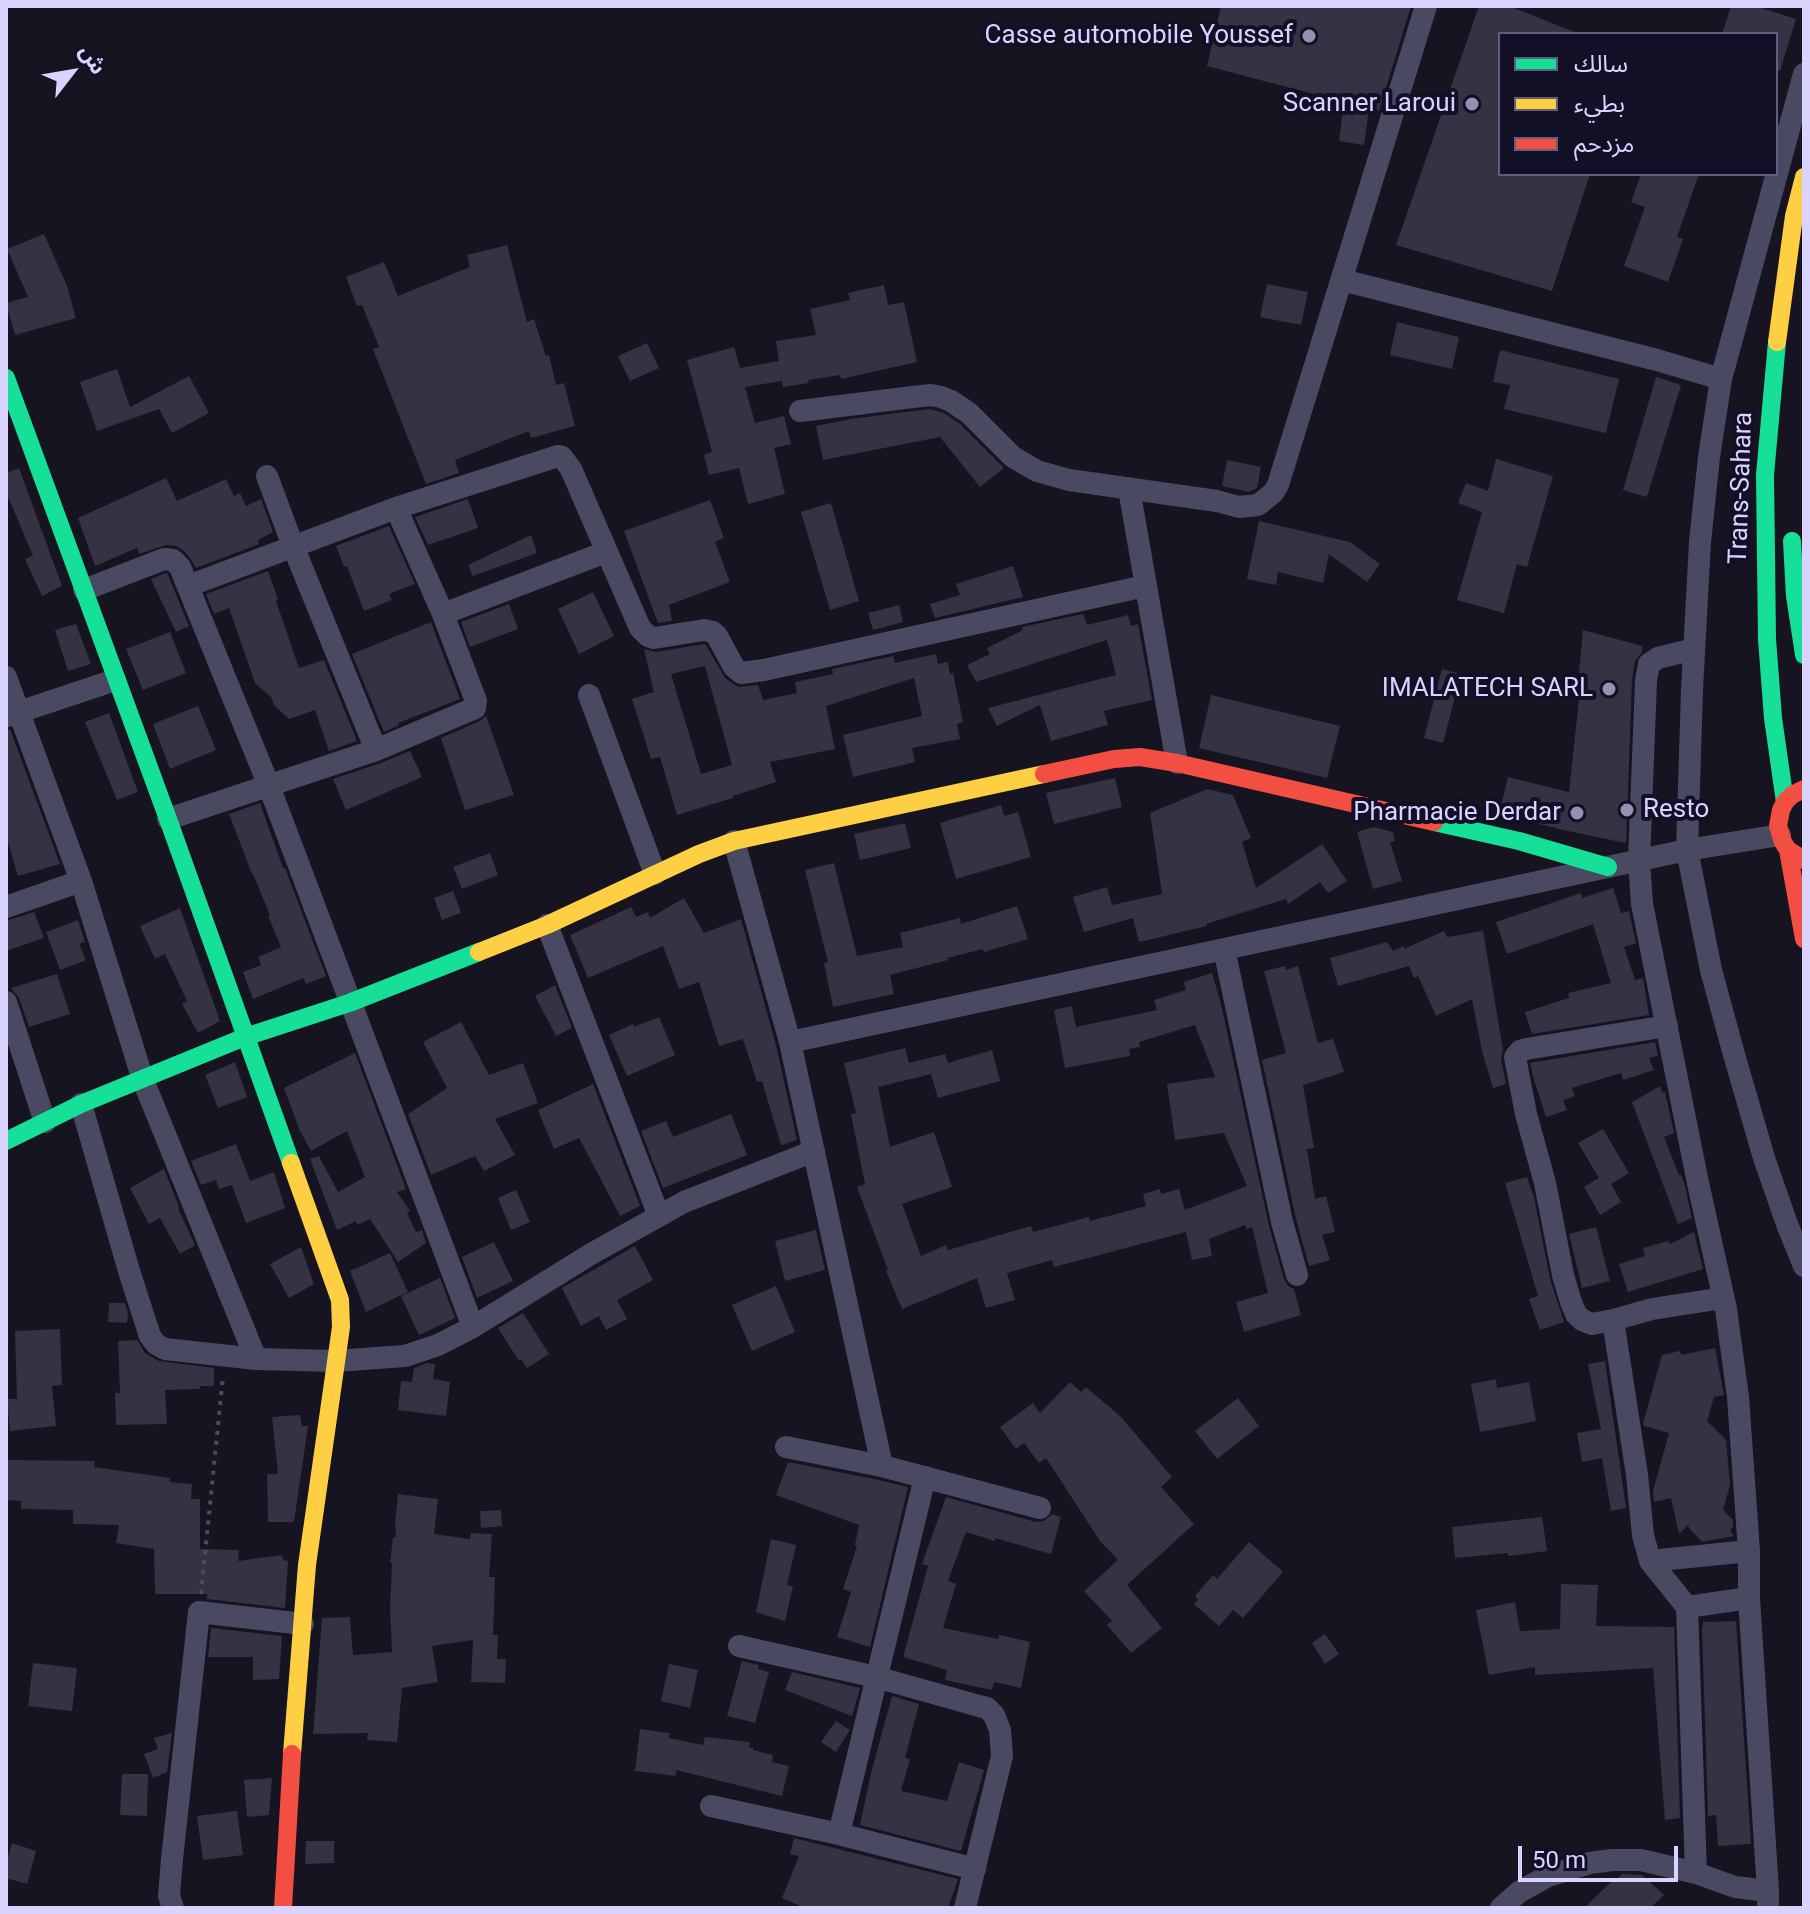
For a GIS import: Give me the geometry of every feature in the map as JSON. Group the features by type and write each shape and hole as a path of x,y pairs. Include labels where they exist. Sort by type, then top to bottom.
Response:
{"main road":[{"name":"Trans-Sahara","path":"1791,848 1779,818 1785,802 1773,718 1767,639 1765,475 1780,312 1794,216 1804,177"},
{"path":"6,378 340,1300 341,1327 307,1565 283,1908"},
{"name":"Trans-Sahara","path":"1791,522 1795,596 1804,655"},
{"path":"6,1141 81,1104 245,1037 349,1003 547,925 699,854 734,841 1114,759 1140,757 1177,763 1519,841 1608,867"},
{"path":"1785,802 1804,789"},
{"path":"1791,848 1804,939"}],"street":[{"path":"800,411 931,395 941,397 960,406 1013,457 1037,471 1069,480 1217,501 1239,507 1258,505 1278,485 1426,6"},
{"path":"1778,170 1804,74"},
{"path":"1776,176 1721,379 1709,457 1694,649 1687,850 1711,970 1733,1051 1769,1171 1804,1266"},
{"path":"1342,280 1721,379"},
{"path":"188,586 396,508 558,456 571,469 644,633 654,638 704,630 713,632 741,673 1145,586"},
{"path":"267,476 376,750"},
{"path":"1129,489 1177,763"},
{"path":"168,819 376,750 475,708 476,701 443,614 396,508"},
{"path":"443,614 606,552"},
{"path":"84,590 169,558 180,567 269,786 473,1327"},
{"path":"1501,1908 1519,1892 1548,1876 1612,1860 1641,1860 1696,1873 1768,1900 1738,1397 1726,1309 1642,904 1639,861 1649,664 1658,658 1694,649"},
{"path":"6,677 12,714 81,881 143,1080 256,1359"},
{"path":"12,714 115,680"},
{"path":"589,695 655,874"},
{"path":"734,841 790,1042 882,1466"},
{"path":"790,1042 1687,850 1791,848"},
{"path":"6,907 81,881"},
{"path":"547,925 659,1216"},
{"path":"1224,949 1275,1191 1297,1275"},
{"path":"6,1002 45,1122"},
{"path":"1667,1026 1520,1051 1515,1057 1526,1114 1545,1183 1563,1275 1576,1314 1582,1320 1592,1324 1652,1309 1723,1298"},
{"path":"81,1104 150,1336 165,1349 256,1359 335,1361 405,1356 438,1345 684,1202 814,1151"},
{"path":"1613,1320 1643,1535 1650,1561 1687,1607 1696,1873"},
{"path":"786,1447 882,1466 1040,1508"},
{"path":"839,1834 925,1477"},
{"path":"1650,1561 1749,1551"},
{"path":"1687,1607 1749,1598"},
{"path":"173,1908 169,1896 172,1859 199,1612 303,1624"},
{"path":"739,1646 876,1677 987,1708 994,1715 1000,1730 1002,1756 965,1908"},
{"path":"711,1806 839,1834 975,1869"},
{"path":"1519,1892 1537,1908"}],"path":[{"path":"199,1612 226,1356"}],"building":[{"name":"Casse automobile Youssef","path":"1221,6 1411,6 1379,111 1369,109 1364,145 1339,141 1344,102 1207,66"},
{"name":"Scanner Laroui","path":"1479,6 1509,6 1574,32 1498,32 1498,176 1589,176 1552,291 1396,245"},
{"path":"1731,6 1755,6 1796,19 1780,71 1778,32 1723,32"},
{"path":"1640,176 1698,176 1677,237 1683,239 1668,282 1624,266 1645,207 1631,202"},
{"path":"44,234 67,286 76,318 15,335 6,303 28,297 7,249"},
{"path":"507,245 527,322 534,319 546,356 549,355 556,385 564,383 575,426 531,438 529,431 455,460 459,473 426,484 373,349 379,347 362,305 357,306 346,277 384,262 398,296 470,267 467,255"},
{"path":"1267,284 1308,292 1301,325 1260,317"},
{"path":"884,285 888,305 904,302 917,362 841,379 840,375 783,387 782,381 745,387 755,423 784,416 791,444 774,448 785,494 748,504 739,468 709,475 704,455 712,452 687,360 734,347 740,368 779,361 776,341 816,335 810,309 850,300 848,293"},
{"path":"1397,322 1459,337 1452,369 1390,355"},
{"path":"647,343 659,368 630,381 618,356"},
{"path":"1500,350 1619,379 1606,433 1504,409 1510,385 1493,382"},
{"path":"117,369 130,407 189,376 209,413 172,433 159,409 97,431 80,382"},
{"path":"1656,377 1681,385 1647,497 1623,490"},
{"path":"930,409 944,413 960,424 1004,468 980,487 940,437 823,460 816,426"},
{"path":"1496,459 1553,476 1527,567 1517,564 1504,613 1457,600 1482,512 1458,503 1466,483 1488,491"},
{"path":"1227,460 1261,467 1257,488 1249,492 1222,486"},
{"path":"19,468 62,586 42,596 25,559 33,556 6,492 6,473"},
{"path":"166,478 177,501 226,479 234,496 240,493 246,506 261,499 273,532 258,540 259,544 196,568 183,550 166,545 139,554 137,548 95,566 78,518"},
{"path":"468,499 478,528 428,545 415,517"},
{"path":"710,500 724,538 715,542 730,582 669,605 672,621 658,623 624,531"},
{"path":"831,503 859,601 830,610 801,512"},
{"path":"1259,521 1350,542 1380,564 1367,582 1329,554 1323,583 1278,572 1276,585 1247,579"},
{"path":"389,526 415,584 389,594 392,600 364,611 336,546"},
{"path":"531,535 537,553 473,576 468,565"},
{"path":"1013,566 1023,597 935,618 930,604 960,595 956,584"},
{"path":"268,571 299,668 324,660 357,741 329,751 315,710 289,719 255,683 229,608 214,614 206,594"},
{"path":"166,573 189,626 176,632 151,579"},
{"path":"593,592 614,636 579,654 558,609"},
{"path":"509,604 518,629 470,647 461,622"},
{"path":"899,605 903,622 873,630 868,613"},
{"path":"1083,614 1087,625 1128,615 1131,626 1138,624 1152,700 1104,711 1108,725 1051,741 1040,705 997,726 988,708 1116,675 1107,640 976,682 967,665 990,654 987,648 1023,630 1022,627"},
{"path":"431,622 460,699 398,723 384,732 352,654"},
{"path":"76,624 91,664 68,671 55,630"},
{"path":"1583,630 1642,646 1642,652 1635,661 1632,680 1626,843 1499,814 1508,777 1569,792"},
{"path":"170,632 186,673 143,690 126,649"},
{"path":"704,644 725,678 738,687 758,685 763,700 797,693 795,682 833,674 832,669 893,656 895,663 936,654 938,664 948,662 950,674 953,673 963,722 957,724 960,739 912,748 915,762 853,777 843,735 922,716 914,678 826,706 835,749 770,762 776,782 677,815 660,757 651,759 632,699 654,692 644,649 656,652","holes":["705,666 732,765 701,774 671,674"]},
{"path":"1442,669 1461,674 1443,743 1424,738"},
{"path":"1211,695 1340,726 1327,778 1199,748"},
{"path":"198,706 216,750 170,769 153,724"},
{"path":"109,713 138,792 117,800 85,722"},
{"path":"486,716 514,795 465,810 441,738"},
{"path":"10,729 60,864 18,876 6,835 6,730"},
{"path":"410,751 422,777 346,810 333,779"},
{"path":"1115,778 1122,807 1054,824 1046,793"},
{"path":"1207,789 1233,795 1251,838 1242,842 1256,888 1322,844 1347,881 1328,893 1320,882 1288,904 1286,899 1207,926 1139,942 1133,918 1084,932 1073,897 1107,887 1112,905 1162,894 1150,813"},
{"path":"260,803 326,976 306,984 303,978 253,999 243,972 261,965 258,957 281,947 229,814"},
{"path":"1001,805 1004,816 1018,812 1031,857 956,879 940,823"},
{"path":"905,823 911,848 860,860 854,834"},
{"path":"1374,827 1393,832 1395,841 1390,842 1402,881 1373,889 1357,832"},
{"path":"490,853 498,875 462,889 453,867"},
{"path":"834,863 857,956 903,947 900,933 960,918 961,924 1017,906 1028,939 890,975 894,994 833,1007 824,963 828,962 805,870"},
{"path":"1613,888 1621,913 1629,911 1636,943 1624,947 1635,980 1643,978 1649,1015 1532,1034 1525,1012 1569,998 1568,993 1611,983 1593,924 1507,954 1496,922 1581,893 1582,898"},
{"path":"453,891 461,913 442,920 434,898"},
{"path":"684,898 704,933 741,919 776,1045 797,1140 781,1145 762,1081 757,1082 743,1039 719,1046 699,982 679,989 663,946 588,978 570,935 631,907 636,917 648,912 650,918"},
{"path":"180,908 220,1021 198,1033 182,1004 187,1001 165,954 155,959 140,926"},
{"path":"34,912 44,938 6,951 6,921"},
{"path":"78,920 85,942 79,944 86,960 60,970 46,932"},
{"path":"1444,931 1447,937 1483,931 1506,1084 1493,1088 1472,999 1436,1016 1418,976 1414,978 1409,966 1338,986 1330,958 1387,942 1393,951 1404,946 1404,949"},
{"path":"1285,966 1286,970 1298,966 1318,1043 1333,1039 1344,1072 1303,1085 1314,1148 1307,1149 1315,1199 1326,1196 1335,1232 1322,1235 1330,1260 1309,1266 1262,1060 1286,1053 1264,971"},
{"path":"1212,973 1269,1226 1284,1279 1294,1289 1301,1315 1244,1332 1236,1302 1268,1293 1252,1227 1247,1229 1245,1225 1209,1239 1212,1256 1192,1260 1186,1232 1054,1267 1052,1260 1007,1273 1015,1300 986,1308 977,1278 902,1309 857,1187 865,1184 851,1114 856,1113 844,1063 905,1048 909,1063 945,1054 948,1063 992,1050 1000,1081 938,1098 931,1074 878,1087 890,1147 934,1132 952,1187 902,1204 921,1256 946,1245 948,1250 1031,1226 1033,1232 1146,1206 1143,1194 1160,1189 1161,1194 1179,1189 1185,1210 1247,1186 1224,1133 1175,1140 1167,1084 1215,1077 1195,1025 1139,1042 1140,1047 1129,1049 1130,1056 1065,1068 1054,1010 1072,1006 1076,1027 1157,1010 1154,1000 1186,990 1184,982"},
{"path":"57,974 70,1014 29,1027 19,998 11,988"},
{"path":"555,985 572,1028 556,1036 535,996"},
{"path":"659,1017 675,1055 627,1076 609,1035"},
{"path":"461,1022 489,1075 523,1063 538,1103 495,1119 515,1155 484,1171 475,1156 431,1175 408,1114 447,1088 423,1042"},
{"path":"1655,1042 1658,1056 1649,1058 1654,1070 1623,1080 1621,1073 1572,1088 1575,1096 1563,1100 1567,1110 1546,1117 1530,1063"},
{"path":"355,1053 406,1189 397,1192 410,1211 407,1213 416,1232 422,1230 426,1243 398,1262 370,1219 357,1225 356,1221 337,1230 310,1159 319,1156 338,1192 365,1177 347,1131 311,1151 284,1088"},
{"path":"235,1062 247,1097 218,1108 205,1075"},
{"path":"593,1084 640,1206 620,1216 579,1138 554,1149 538,1110"},
{"path":"1660,1086 1662,1093 1665,1092 1674,1133 1664,1137 1684,1182 1692,1218 1678,1224 1632,1102"},
{"path":"731,1114 747,1155 663,1188 641,1131 666,1121 673,1137"},
{"path":"1603,1129 1629,1173 1611,1184 1621,1202 1600,1215 1584,1187 1599,1178 1578,1143"},
{"path":"236,1144 250,1181 274,1172 285,1208 246,1223 232,1185 219,1189 216,1180 201,1185 191,1161"},
{"path":"164,1169 195,1245 180,1254 160,1218 149,1224 130,1188"},
{"path":"1527,1177 1534,1197 1550,1279 1564,1322 1540,1330 1529,1299 1538,1296 1505,1183"},
{"path":"516,1190 530,1222 511,1230 498,1198"},
{"path":"1596,1227 1610,1281 1582,1288 1569,1234"},
{"path":"816,1230 825,1270 785,1281 775,1241"},
{"path":"1694,1232 1703,1269 1628,1292 1619,1264 1645,1256 1643,1248 1668,1241 1670,1244"},
{"path":"494,1242 513,1281 477,1298 462,1257"},
{"path":"635,1246 653,1280 617,1300 627,1319 606,1330 599,1316 581,1326 562,1288"},
{"path":"301,1247 314,1284 289,1298 270,1264"},
{"path":"390,1253 408,1292 366,1312 350,1271"},
{"path":"440,1278 455,1318 419,1335 401,1296"},
{"path":"776,1286 795,1332 752,1351 732,1305"},
{"path":"109,1303 125,1303 127,1323 108,1322"},
{"path":"523,1313 549,1354 527,1368 498,1328"},
{"path":"60,1329 62,1385 52,1386 56,1426 10,1431 7,1399 17,1399 15,1331"},
{"path":"137,1340 145,1353 159,1361 214,1368 214,1386 165,1390 167,1424 116,1425 115,1393 120,1393 118,1341"},
{"path":"1715,1348 1724,1395 1714,1397 1707,1421 1726,1440 1730,1485 1723,1510 1733,1520 1730,1530 1734,1536 1702,1542 1688,1525 1679,1534 1671,1498 1654,1502 1653,1491 1669,1433 1643,1424 1662,1355 1680,1351 1681,1355"},
{"path":"1605,1361 1626,1508 1611,1511 1602,1458 1582,1462 1577,1433 1601,1429 1588,1364"},
{"path":"427,1363 435,1364 433,1379 450,1382 446,1416 398,1410 401,1381 412,1382 414,1368"},
{"path":"1496,1379 1497,1388 1529,1382 1536,1421 1480,1432 1471,1384"},
{"path":"1070,1382 1081,1392 1086,1387 1121,1417 1172,1477 1161,1487 1194,1524 1127,1585 1162,1628 1131,1653 1107,1625 1112,1621 1084,1591 1118,1560 1100,1541 1046,1458 1039,1463 1024,1443 1016,1449 1000,1427 1033,1403 1040,1413"},
{"path":"1238,1398 1259,1426 1217,1459 1195,1431"},
{"path":"300,1415 302,1426 308,1426 294,1522 268,1522 267,1474 278,1474 272,1417"},
{"path":"6,1460 95,1461 94,1467 192,1484 191,1499 200,1499 200,1549 239,1550 238,1561 282,1555 283,1560 288,1561 285,1608 207,1599 207,1594 155,1594 154,1549 116,1543 119,1525 73,1524 73,1510 21,1509 21,1501 6,1500"},
{"path":"788,1462 908,1487 870,1647 837,1637 851,1592 843,1589 857,1546 859,1525 776,1495"},
{"path":"398,1494 438,1499 434,1534 470,1539 471,1533 492,1534 489,1577 495,1577 493,1635 498,1635 497,1659 506,1659 505,1683 471,1682 473,1640 432,1646 438,1682 402,1688 397,1742 367,1740 368,1733 313,1734 322,1618 350,1617 353,1655 392,1652 390,1563 393,1538 396,1537"},
{"path":"946,1497 1036,1522 1044,1521 1052,1514 1061,1517 1051,1554 966,1532 948,1581 956,1584 943,1628 1030,1642 1021,1688 994,1682 992,1690 945,1680 947,1670 903,1657 928,1566 922,1564"},
{"path":"501,1510 502,1526 481,1528 480,1511"},
{"path":"1542,1517 1547,1551 1455,1558 1452,1527"},
{"path":"771,1539 796,1545 787,1585 793,1586 785,1621 756,1612"},
{"path":"1249,1542 1283,1572 1243,1618 1233,1610 1219,1626 1194,1604 1198,1600 1195,1596 1213,1575 1217,1579"},
{"path":"1561,1584 1598,1585 1596,1626 1674,1627 1680,1818 1665,1820 1653,1668 1535,1675 1535,1667 1489,1675 1476,1610 1515,1602 1520,1631 1560,1629"},
{"path":"1736,1621 1751,1844 1718,1846 1716,1815 1708,1816 1702,1627 1703,1622"},
{"path":"211,1628 282,1636 279,1679 253,1680 253,1657 208,1657"},
{"path":"1325,1634 1339,1654 1325,1664 1312,1643"},
{"path":"742,1661 759,1665 758,1669 769,1672 755,1723 727,1716"},
{"path":"33,1663 77,1668 72,1711 28,1706"},
{"path":"669,1664 698,1670 690,1708 661,1701"},
{"path":"792,1672 860,1688 852,1716 785,1690"},
{"path":"892,1696 919,1704 905,1758 910,1759 901,1791 947,1801 959,1762 984,1770 961,1851 860,1825"},
{"path":"836,1721 850,1730 836,1752 821,1742"},
{"path":"640,1729 669,1733 669,1738 703,1745 705,1737 750,1742 749,1747 753,1750 773,1755 772,1762 789,1766 782,1796 676,1770 676,1776 635,1771"},
{"path":"172,1733 167,1772 153,1778 144,1754 158,1749 154,1738"},
{"path":"122,1774 148,1774 147,1816 120,1815"},
{"path":"272,1778 269,1815 247,1817 244,1780"},
{"path":"237,1811 243,1855 203,1860 197,1816"},
{"path":"794,1838 958,1879 948,1908 805,1908 782,1898 799,1856 790,1854"},
{"path":"306,1841 334,1841 334,1863 305,1864"},
{"path":"12,1843 36,1851 27,1884 6,1878"},
{"path":"1622,1874 1642,1875 1664,1895 1650,1908 1584,1908 1614,1879 1616,1881"}],"traffic: fast":[{"path":"1777,342 1765,475 1767,639 1773,718 1785,802"},
{"path":"6,378 291,1163"},
{"path":"1792,541 1795,596 1804,655"},
{"path":"1434,822 1519,841 1608,867"},
{"path":"6,1141 81,1104 245,1037 349,1003 479,952"}],"traffic: slow":[{"path":"1777,342 1794,216 1804,177"},
{"path":"479,952 734,841 1044,774"},
{"path":"291,1163 340,1300 341,1327 307,1565 292,1754"}],"traffic: jam":[{"path":"1044,774 1114,759 1140,757 1434,822"},
{"path":"1804,789 1785,802 1778,826 1788,850 1804,860"},
{"path":"1788,850 1804,939"},
{"path":"283,1908 292,1754"}],"place":[{"name":"Casse automobile Youssef","path":"1309,36"},
{"name":"Scanner Laroui","path":"1472,104"},
{"name":"IMALATECH SARL","path":"1609,689"},
{"name":"Resto","path":"1627,810"},
{"name":"Pharmacie Derdar","path":"1577,813"}]}
